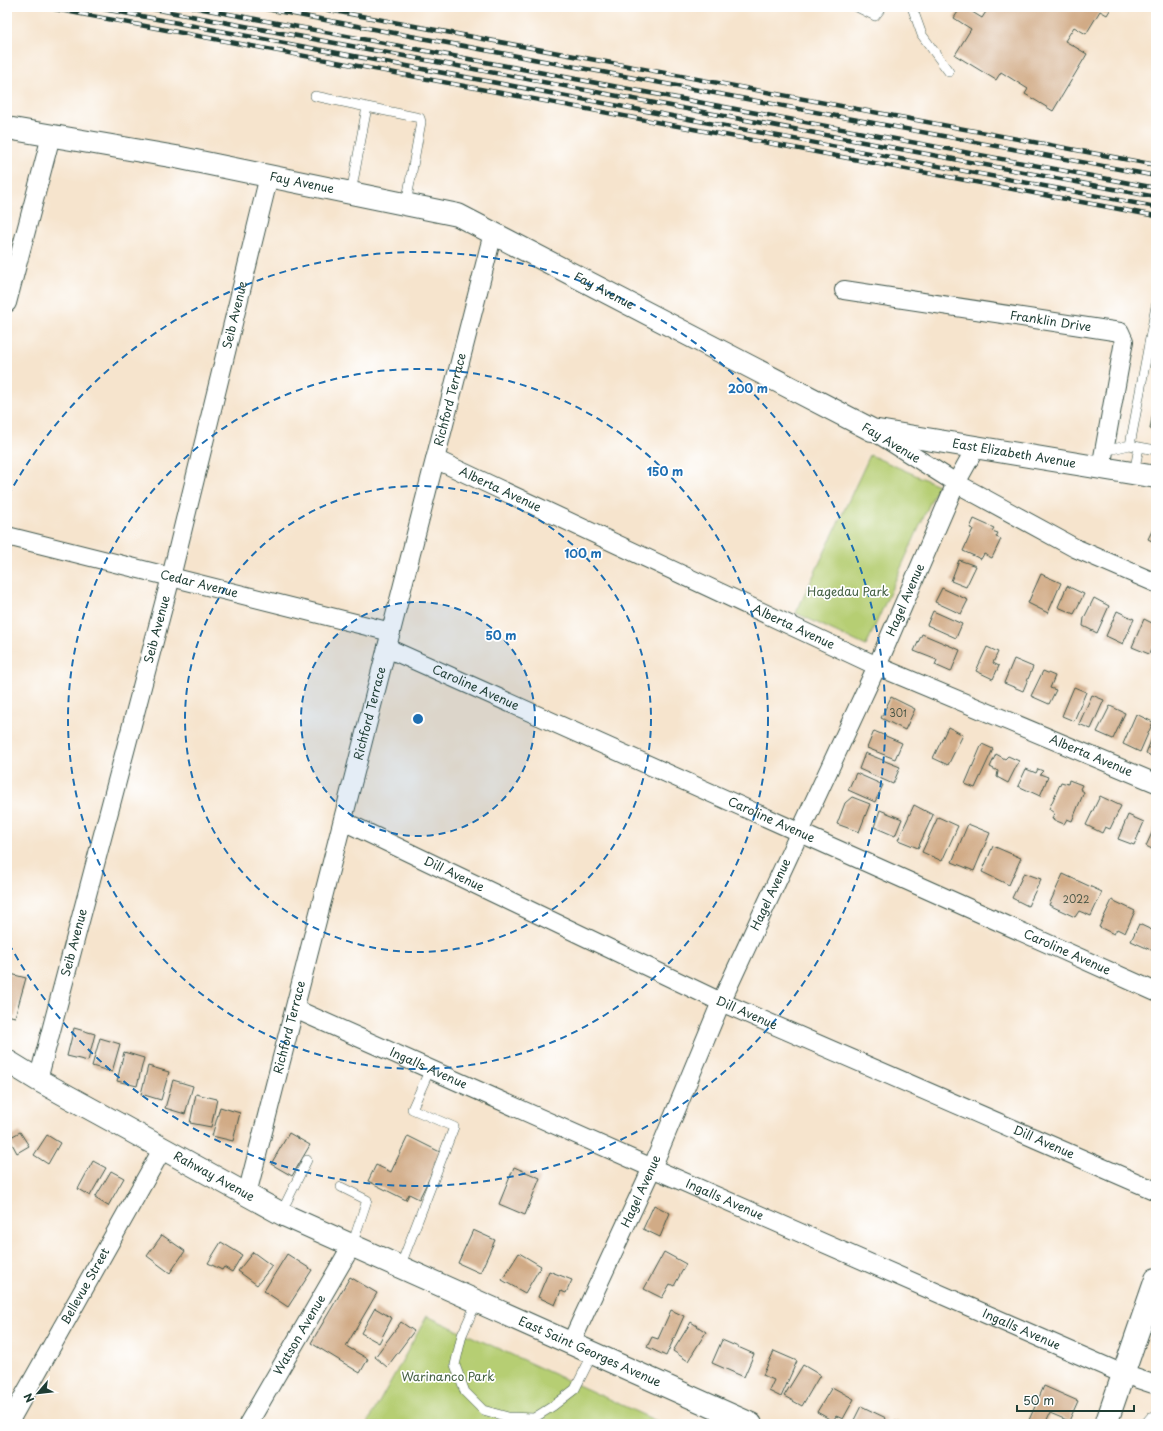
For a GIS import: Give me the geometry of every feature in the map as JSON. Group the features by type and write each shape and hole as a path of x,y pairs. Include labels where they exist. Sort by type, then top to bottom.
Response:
{"street":[{"name":"Fay Avenue","path":"7,128 176,157 458,215 872,430 956,483 1075,548 1156,583"},
{"path":"7,304 51,136"},
{"name":"Seib Avenue","path":"38,1080 171,577 269,176"},
{"name":"Richford Terrace","path":"247,1194 493,233"},
{"name":"Franklin Drive","path":"844,290 1120,332 1124,341 1102,459"},
{"name":"East Elizabeth Avenue","path":"872,430 976,448 1102,459 1134,474 1156,477"},
{"name":"Hagel Avenue","path":"571,1343 652,1168 721,1002 877,666 956,483 976,448"},
{"name":"Alberta Avenue","path":"435,459 877,666 1156,783"},
{"name":"Cedar Avenue","path":"7,536 171,577 389,640"},
{"name":"Caroline Avenue","path":"389,640 800,833 1156,992"},
{"name":"Dill Avenue","path":"343,821 721,1002 1156,1191"},
{"name":"Ingalls Avenue","path":"295,1009 652,1168 1123,1374 1156,1385"},
{"name":"Rahway Avenue","path":"7,1061 38,1080 281,1213 428,1280"},
{"name":"Bellevue Street","path":"8,1424 163,1148"},
{"name":"Watson Avenue","path":"248,1424 352,1245"},
{"path":"1106,1424 1156,1279"},
{"name":"East Saint Georges Avenue","path":"428,1280 751,1424"}],"lane":[{"path":"857,7 875,16 882,7"},
{"path":"912,7 922,35 949,72"},
{"path":"315,96 420,118 421,122 406,204"},
{"path":"351,193 367,108"},
{"path":"1134,474 1135,446 1156,306"},
{"path":"1102,459 1135,446 1156,450"},
{"path":"400,1267 454,1127 412,1109 430,1069"},
{"path":"281,1213 308,1160"},
{"path":"341,1187 367,1200 352,1245"},
{"path":"477,1301 462,1335 455,1365 465,1392 483,1410 508,1417 534,1418 553,1406 574,1389 593,1353"},
{"path":"1145,1424 1151,1417 1156,1416"}],"green space":[{"name":"Hagedau Park","path":"870,455 938,485 866,646 796,613"},
{"name":"Warinanco Park","path":"427,1316 663,1424 367,1424"}],"building":[{"path":"961,7 964,7 982,18 989,7 1112,7 1107,15 1100,11 1086,34 1074,27 1065,41 1087,54 1053,111 1025,94 1028,89 1001,72 996,80 955,55 971,29 954,18"},
{"path":"1156,401 1156,430 1150,429"},
{"path":"974,519 994,528 992,531 998,533 996,537 1001,539 992,558 984,554 981,559 963,551 973,529 970,528"},
{"path":"1153,529 1156,531 1156,543 1148,539"},
{"path":"959,560 976,566 966,587 951,581"},
{"path":"1041,574 1061,583 1048,613 1028,603"},
{"path":"1067,586 1084,594 1074,614 1058,607"},
{"path":"942,588 968,600 961,614 935,602"},
{"path":"1094,598 1109,606 1097,633 1083,626 1084,618"},
{"path":"933,611 962,624 956,638 927,625"},
{"path":"1117,611 1134,619 1123,644 1106,636"},
{"path":"1144,619 1156,625 1156,639 1149,654 1132,647"},
{"path":"922,634 960,650 951,672 935,665 937,660 914,651"},
{"path":"987,647 998,652 993,663 999,666 993,679 976,671"},
{"path":"1014,659 1033,667 1023,691 1004,683"},
{"path":"1043,671 1055,676 1050,688 1056,690 1049,704 1031,696"},
{"path":"1074,687 1086,692 1074,721 1062,716"},
{"path":"1092,695 1104,700 1091,729 1079,724"},
{"path":"891,697 915,709 905,730 881,718"},
{"path":"1110,706 1125,713 1113,739 1097,732"},
{"path":"1136,714 1153,722 1140,752 1123,744"},
{"path":"948,727 963,735 948,765 933,758"},
{"path":"1156,728 1156,759 1146,753"},
{"path":"874,731 902,743 895,759 867,748"},
{"path":"982,744 993,749 975,788 965,784"},
{"path":"865,753 900,767 893,784 859,769"},
{"path":"996,754 1005,759 1008,756 1019,761 1008,783 997,777 998,771 990,767"},
{"path":"1026,769 1036,773 1038,769 1043,771 1040,774 1048,777 1040,796 1018,786"},
{"path":"856,773 883,785 875,802 848,790"},
{"path":"1069,780 1082,785 1080,789 1084,792 1072,821 1067,819 1064,824 1052,819 1054,813 1049,809 1061,782 1068,784"},
{"path":"1100,796 1121,806 1110,829 1105,827 1102,833 1086,825"},
{"path":"852,797 870,804 859,832 837,824 845,803"},
{"path":"914,805 933,815 918,848 898,840"},
{"path":"880,810 902,819 895,836 874,827"},
{"path":"1128,815 1144,822 1134,845 1118,839"},
{"path":"938,817 958,826 942,861 922,852"},
{"path":"968,824 990,833 974,871 952,862"},
{"path":"1156,824 1156,851 1146,846"},
{"path":"993,846 1021,858 1009,885 982,872"},
{"path":"1024,873 1041,879 1028,906 1012,898"},
{"path":"1063,874 1102,892 1091,916 1079,911 1075,917 1049,905"},
{"path":"1112,900 1135,911 1125,933 1117,929 1114,934 1099,927"},
{"path":"1139,924 1156,932 1156,945 1153,951 1131,941"},
{"path":"7,973 26,978 15,1017 7,1015"},
{"path":"74,1028 95,1034 88,1061 67,1056"},
{"path":"100,1038 120,1044 112,1072 92,1066"},
{"path":"124,1052 144,1058 137,1086 117,1081"},
{"path":"148,1066 169,1072 161,1100 141,1094"},
{"path":"173,1080 193,1086 185,1114 165,1108"},
{"path":"196,1094 217,1099 211,1127 190,1123"},
{"path":"220,1107 240,1113 233,1141 212,1136"},
{"path":"20,1132 29,1146 17,1153 9,1138"},
{"path":"289,1133 310,1145 292,1176 271,1164"},
{"path":"47,1135 60,1143 48,1164 34,1155"},
{"path":"408,1136 442,1153 419,1199 409,1194 406,1200 368,1181 376,1165 391,1172"},
{"path":"93,1161 106,1168 90,1196 78,1189"},
{"path":"514,1167 540,1178 525,1215 499,1204"},
{"path":"111,1171 124,1178 108,1206 95,1198"},
{"path":"654,1205 670,1213 660,1237 643,1229"},
{"path":"473,1230 495,1240 480,1273 458,1263"},
{"path":"162,1235 185,1251 170,1273 147,1256"},
{"path":"221,1242 242,1255 232,1272 224,1267 222,1270 208,1263"},
{"path":"253,1252 272,1266 257,1285 238,1271"},
{"path":"664,1252 686,1264 674,1286 670,1284 662,1298 644,1289"},
{"path":"519,1253 541,1266 525,1293 502,1280"},
{"path":"287,1254 312,1270 288,1307 264,1291"},
{"path":"549,1271 572,1280 566,1293 561,1291 555,1305 538,1297"},
{"path":"350,1277 377,1293 346,1346 368,1359 360,1373 311,1343"},
{"path":"375,1308 392,1318 379,1343 361,1333"},
{"path":"671,1310 684,1316 666,1356 647,1347 652,1337 658,1339"},
{"path":"401,1322 414,1331 387,1367 375,1357"},
{"path":"691,1322 706,1332 688,1361 673,1351"},
{"path":"722,1340 754,1354 744,1377 712,1363"},
{"path":"774,1351 797,1361 781,1397 769,1391 774,1380 763,1375"},
{"path":"803,1365 820,1375 802,1406 784,1396"},
{"path":"1044,1386 1078,1401 1069,1421 1050,1413 1045,1424 1037,1424 1029,1420"},
{"path":"832,1387 854,1399 843,1419 836,1416 833,1421 817,1412"},
{"path":"861,1406 886,1418 883,1424 852,1424"},
{"path":"895,1421 903,1424 894,1424"}],"railway":[{"path":"44,7 1156,216"},
{"path":"93,7 1156,207"},
{"path":"143,7 1156,197"},
{"path":"192,7 1156,188"},
{"path":"256,7 1156,176"},
{"path":"313,7 1156,165"}]}
